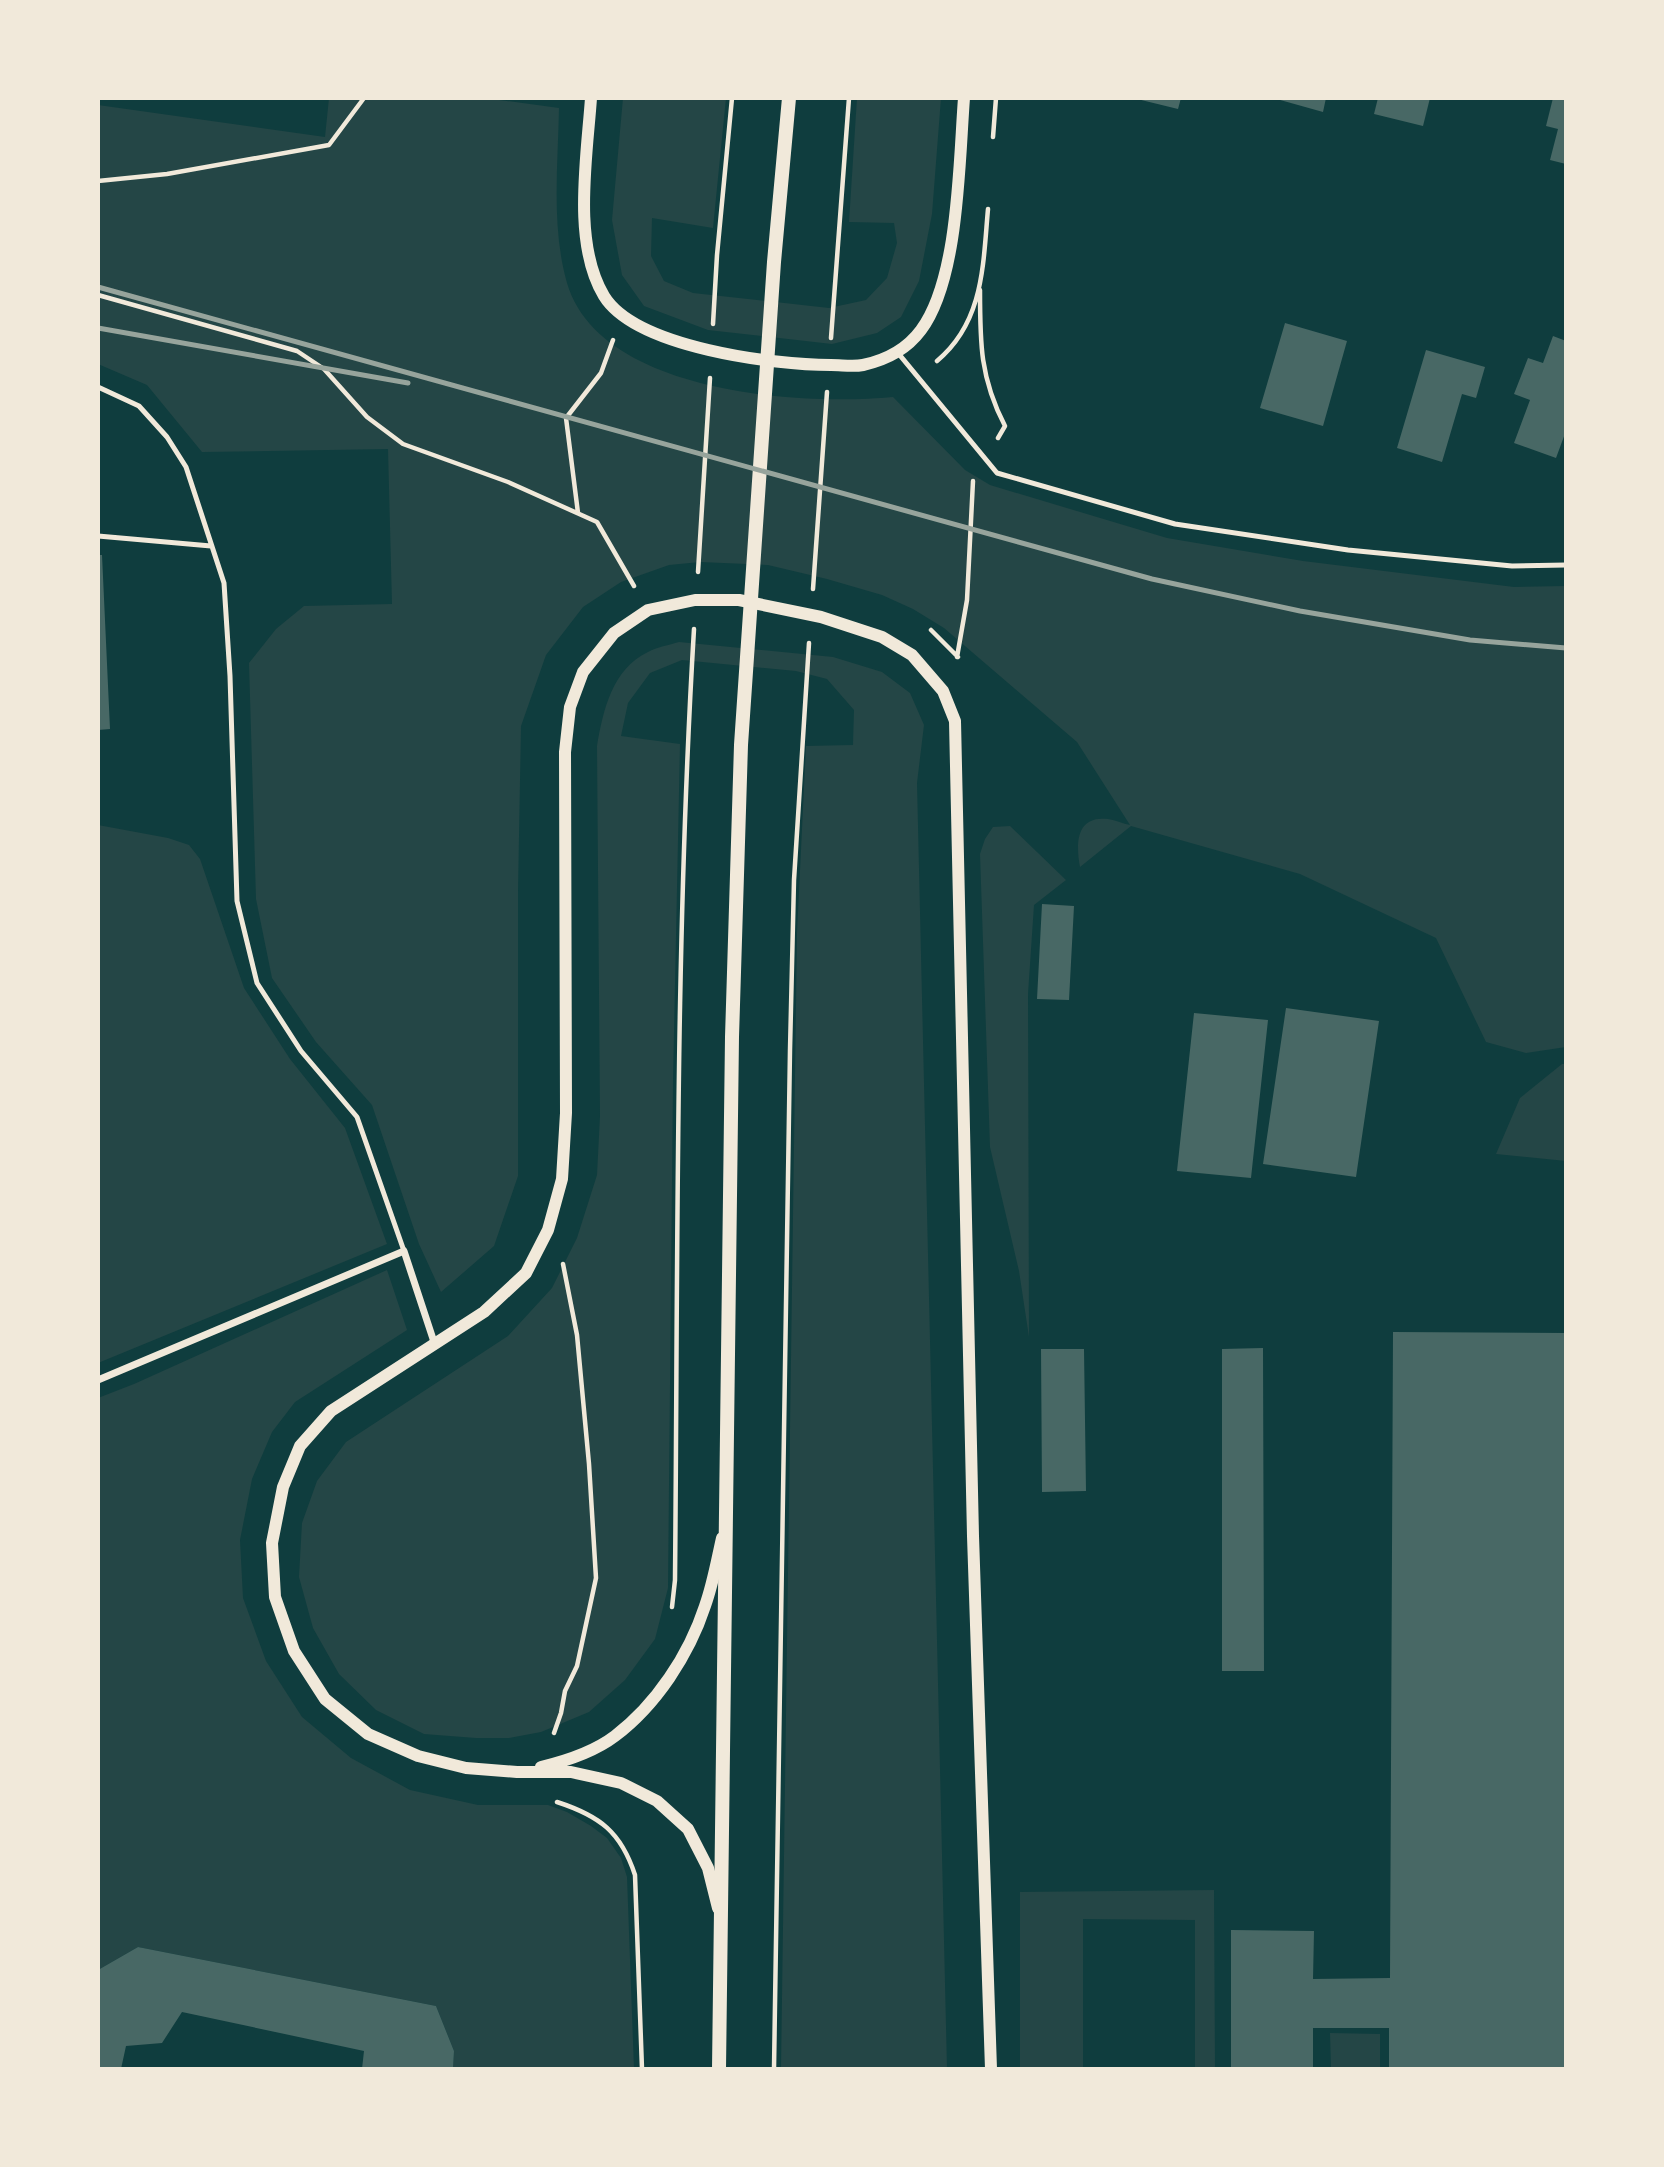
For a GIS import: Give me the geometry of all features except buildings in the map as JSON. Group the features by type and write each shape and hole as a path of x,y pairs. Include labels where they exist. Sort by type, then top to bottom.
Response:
{"main road":[{"path":"719,2069 732,1037 741,745 774,262 789,98"}],"street":[{"path":"591,98 584,210 589,260 605,298 630,320 662,337 730,355 805,365 862,365 898,353 921,330 941,291 955,218 964,98"},
{"path":"720,1915 708,1868 688,1829 657,1801 621,1783 571,1772 483,1770 418,1756 368,1734 325,1699 294,1651 275,1597 272,1543 283,1486 300,1446 331,1411 484,1312 526,1273 550,1223 562,1179 566,1113 565,752 570,707 583,672 614,633 648,610 695,600 739,600 821,617 882,637 912,655 943,691 954,721 973,1535 991,2069"},
{"path":"98,1380 404,1251 435,1346"},
{"path":"517,1772 568,1760 614,1737 653,1701 685,1652 705,1606 726,1523"}],"lane":[{"path":"898,353 997,473 1175,524 1348,550 1512,566 1566,565"},
{"path":"98,387 139,406 167,437 186,467 223,583 225,597 237,901 257,983 301,1051 357,1117 404,1251"},
{"path":"98,536 211,546"}],"path":[{"path":"98,181 167,174 329,145 364,98"},
{"path":"713,324 733,98"},
{"path":"830,348 849,98"},
{"path":"957,657 967,600 973,477 1005,426 993,402 980,347 980,290"},
{"path":"98,295 297,351 324,369 367,417 403,444 508,482 597,522 636,589"},
{"path":"578,513 566,418 601,373 614,337"},
{"path":"698,575 710,366"},
{"path":"813,596 827,389"},
{"path":"669,1617 674,1580 682,958 688,741 695,616"},
{"path":"774,2069 794,880 810,637"},
{"path":"550,1223 562,1256 577,1335 596,1578 577,1666 565,1691 552,1738 562,1734"},
{"path":"552,1772 554,1801"}],"shaded area":[{"path":"329,98 485,98 559,108 557,218 567,283 586,320 618,348 660,370 707,385 757,394 807,398 893,397 965,470 990,485 1167,538 1303,561 1514,587 1566,586 1566,1047 1526,1053 1486,1042 1436,938 1300,874 1131,826 1080,867 1078,841 1080,833 1089,822 1108,819 1130,825 1077,742 944,628 913,609 882,595 768,565 700,562 669,565 621,582 583,607 546,655 521,726 518,1176 494,1246 441,1292 419,1244 372,1105 316,1042 272,978 256,899 249,663 276,629 304,606 392,604 388,449 202,452 147,385 98,364 98,105 325,137"},
{"path":"623,98 726,98 713,228 652,218 651,256 664,281 693,293 829,308 866,300 887,278 897,243 894,223 849,222 857,98 941,98 932,214 919,281 901,317 877,333 832,344 708,330 644,306 622,275 612,220"},
{"path":"679,642 833,657 882,672 910,693 924,725 917,783 947,2069 781,2069 797,933 806,746 853,745 854,710 827,679 796,671 682,660 650,673 628,703 621,736 680,744 673,1080 668,1588 655,1639 625,1680 589,1712 541,1732 509,1738 424,1734 376,1710 339,1674 313,1628 299,1577 302,1523 317,1481 346,1442 508,1336 552,1288 577,1238 597,1175 600,1116 597,746 606,705 626,669 648,652"},
{"path":"98,825 168,838 189,845 200,859 244,988 290,1059 345,1128 387,1244 98,1363"},
{"path":"1010,826 1066,880 1034,905 1028,994 1029,1337 1019,1271 990,1147 980,854 993,827"},
{"path":"1562,1064 1566,1064 1566,1161 1496,1154 1520,1098"},
{"path":"387,1270 407,1330 295,1402 272,1432 252,1479 240,1540 243,1598 266,1661 302,1717 351,1758 410,1790 478,1805 548,1805 567,1812 607,1838 621,1858 627,1877 634,2069 453,2069 454,2051 436,2006 138,1947 98,1970 98,1398"},
{"path":"1214,1890 1215,2069 1195,2069 1195,1920 1083,1919 1083,2069 1020,2069 1020,1892"},
{"path":"1330,2033 1380,2034 1380,2069 1331,2069"}],"railway":[{"path":"98,287 1152,579 1300,611 1470,640 1566,648"},
{"path":"98,328 408,383"}]}
